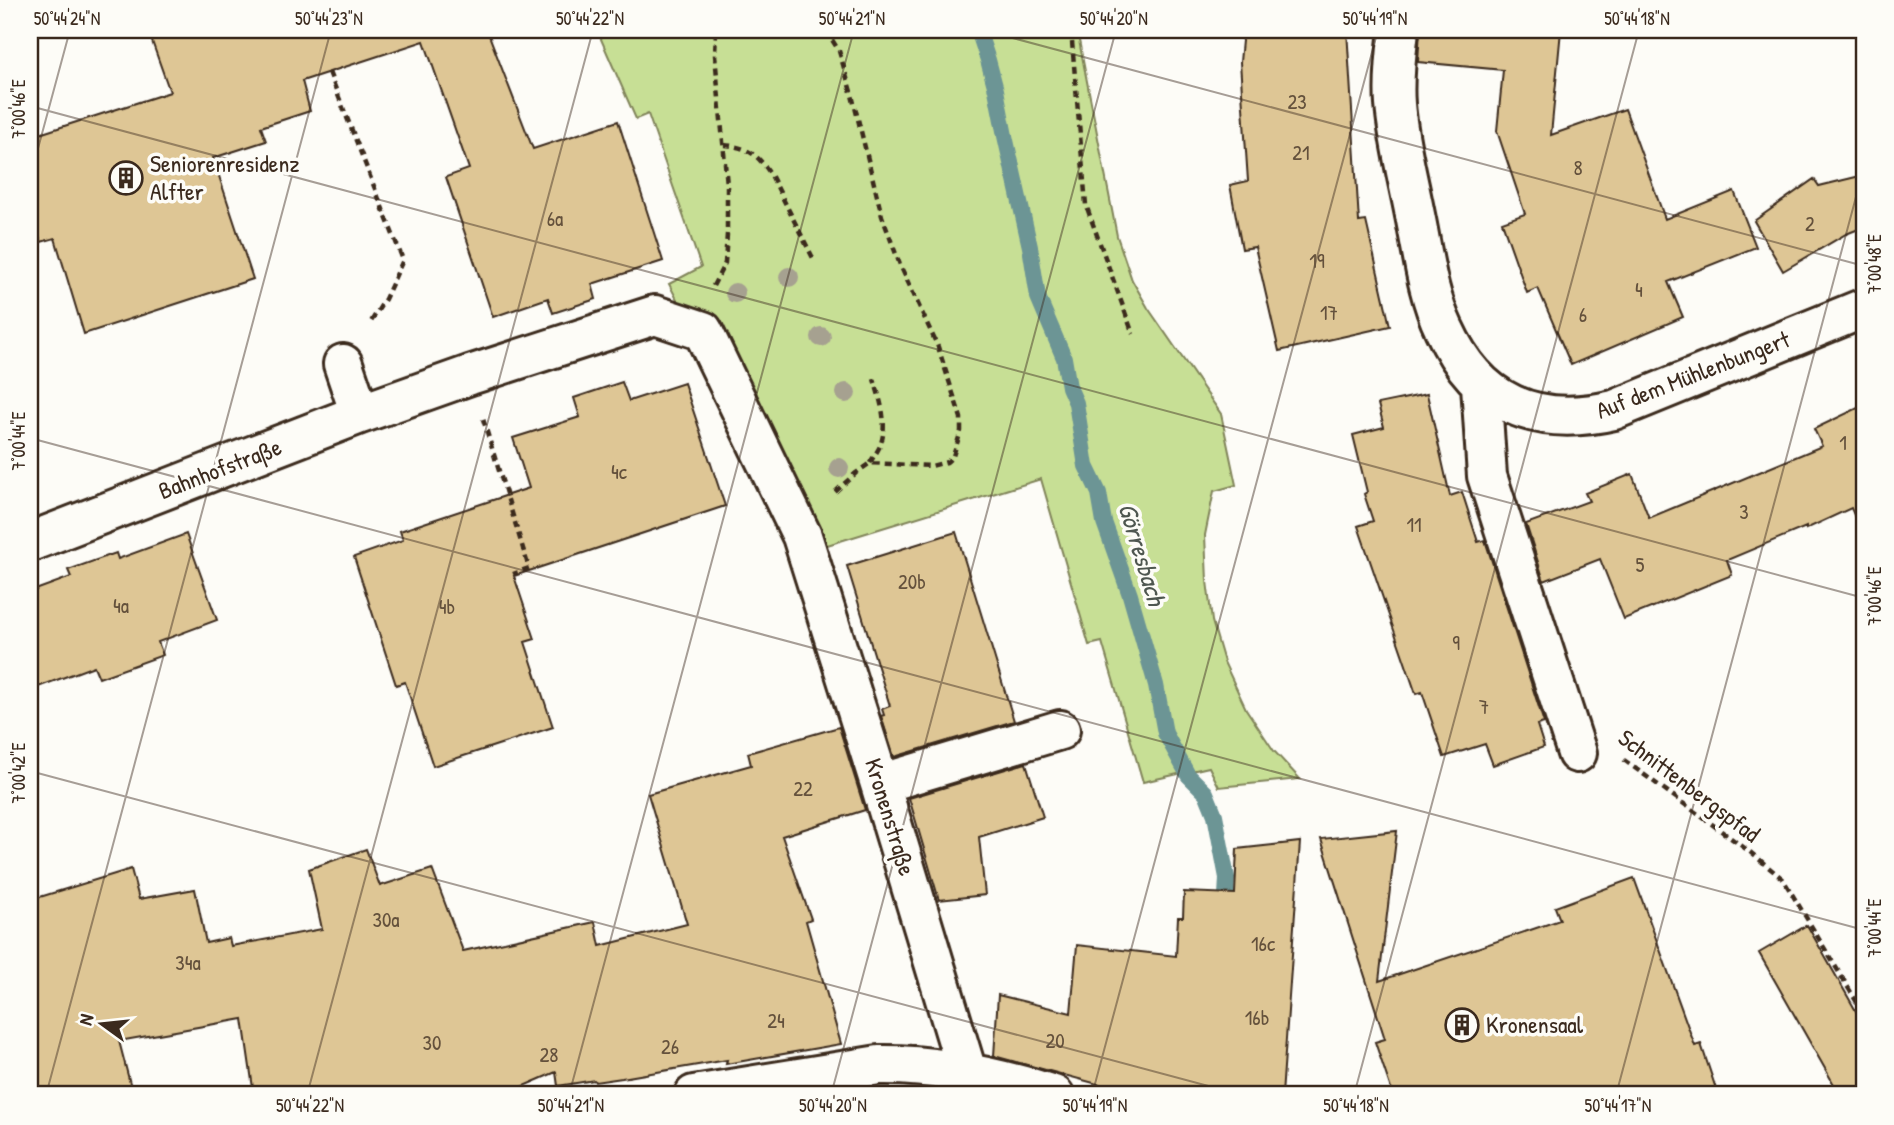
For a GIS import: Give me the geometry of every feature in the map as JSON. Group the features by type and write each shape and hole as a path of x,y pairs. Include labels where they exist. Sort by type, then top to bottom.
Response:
{"street":[{"name":"Auf dem Mühlenbungert","path":"1399,30 1395,64 1395,103 1430,291 1444,329 1461,358 1481,385 1499,399 1523,410 1563,416 1589,416 1614,410 1864,307"},
{"name":"Bahnhofstraße","path":"30,542 360,414 470,375 655,315 680,323"},
{"name":"Kronenstraße","path":"680,323 703,331 806,548 968,1075"},
{"path":"344,364 360,414"},
{"path":"1481,385 1487,477 1577,753"},
{"path":"880,784 1060,730"},
{"path":"694,1095 879,1065 920,1067 968,1075 1054,1095"}],"path":[{"path":"680,323 715,283 725,263 727,186 715,55 716,30"},
{"path":"826,30 839,51 891,242 938,347 961,418 957,446 947,462 931,466 870,463"},
{"path":"1071,30 1086,205 1133,334"},
{"path":"328,72 402,260 386,299 344,364"},
{"path":"724,145 739,146 753,153 771,173 815,262"},
{"path":"470,375 529,568 513,574"},
{"path":"806,548 831,496 870,463 881,444 884,428 874,379"},
{"name":"Schnittenbergspfad","path":"1623,759 1783,879 1864,1014"}],"green space":[{"path":"597,30 1077,30 1117,236 1132,280 1148,308 1221,414 1236,485 1214,491 1205,535 1212,621 1224,662 1246,709 1274,751 1300,779 1219,787 1209,767 1143,782 1102,642 1089,645 1041,479 824,546 669,284 701,267 648,114 636,119"}],"building":[{"name":"Seniorenresidenz Alfter","path":"148,30 487,30 533,149 618,121 663,261 592,284 596,299 553,313 548,298 493,317 446,177 469,169 424,41 302,81 310,111 261,127 266,141 213,158 253,279 84,334 55,238 41,242 30,210 30,137 170,92"},
{"path":"1243,30 1347,30 1359,222 1366,221 1390,326 1279,351 1255,247 1242,249 1230,185 1248,181 1240,62"},
{"path":"1420,30 1561,30 1551,135 1625,109 1665,219 1734,191 1756,247 1668,282 1683,317 1571,365 1538,288 1527,293 1502,222 1525,214 1497,131 1503,70 1418,62"},
{"path":"1864,175 1864,227 1846,234 1783,271 1754,221 1814,179 1819,186"},
{"path":"622,382 629,401 684,383 725,506 514,576 535,639 525,642 553,727 433,766 405,682 396,685 354,557 403,540 400,531 529,488 513,438 580,417 574,398"},
{"path":"1427,394 1450,496 1462,492 1478,542 1485,540 1544,723 1537,725 1544,747 1493,765 1485,744 1444,757 1422,692 1416,694 1358,526 1373,521 1364,494 1367,492 1353,435 1384,427 1378,404"},
{"path":"1864,405 1864,538 1851,508 1727,560 1732,575 1624,619 1600,559 1544,581 1526,524 1589,501 1585,493 1632,474 1649,518 1822,446 1814,429"},
{"path":"956,532 1014,721 894,757 881,716 884,715 882,709 890,706 847,566"},
{"path":"186,534 217,620 158,642 163,655 99,678 94,666 30,690 30,592 71,577 68,570 116,553 118,559"},
{"path":"839,727 865,810 782,836 811,919 806,921 841,1044 726,1064 727,1060 558,1086 556,1072 503,1095 254,1095 243,1019 119,1041 133,1095 35,1095 30,1073 30,900 131,869 139,899 195,889 206,943 229,938 231,946 322,929 309,869 366,849 380,886 432,869 463,951 595,922 600,946 687,924 648,794 751,765 748,753"},
{"path":"1026,763 1043,817 979,837 985,895 939,900 909,798"},
{"path":"1397,831 1379,981 1560,920 1555,907 1634,878 1695,1046 1701,1044 1718,1095 1393,1095 1375,1042 1385,1039 1321,839"},
{"path":"1300,842 1282,1095 1138,1095 994,1056 998,995 1071,1013 1077,945 1176,956 1178,917 1183,917 1184,892 1235,894 1237,849"},
{"path":"1807,925 1864,1025 1864,1095 1840,1095 1759,953"}],"waterway":[{"name":"Görresbach","path":"978,30 996,90 1030,247 1038,297 1064,358 1069,387 1076,403 1086,466 1099,493 1104,522 1130,595 1156,685 1165,733 1188,775 1206,793 1215,815 1227,878 1225,914"}],"place":[{"name":"Seniorenresidenz Alfter","path":"126,178"},
{"name":"Kronensaal","path":"1462,1025"}]}
